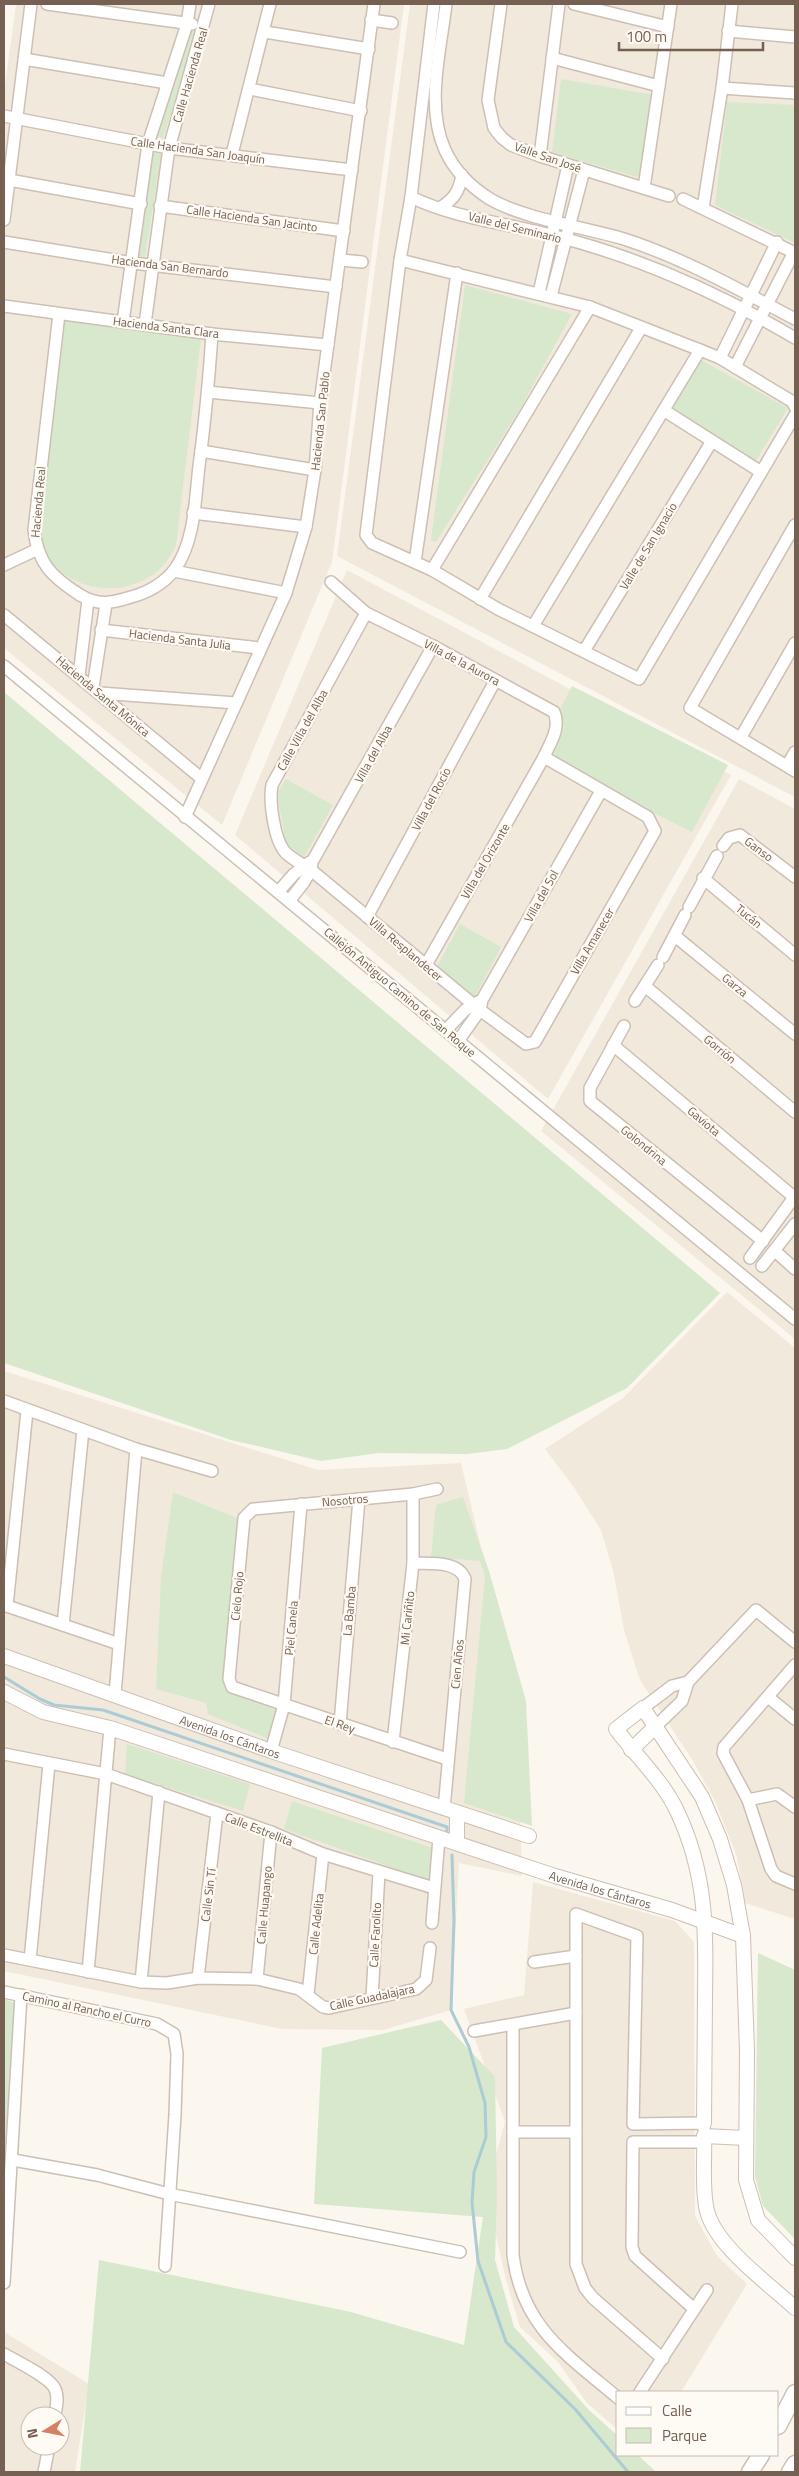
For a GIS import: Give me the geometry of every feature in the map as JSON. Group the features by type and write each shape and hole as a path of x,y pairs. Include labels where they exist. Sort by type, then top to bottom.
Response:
{"main road":[{"path":"779,2424 795,2393"},
{"path":"750,2472 760,2456"},
{"path":"790,2472 795,2464"}],"street":[{"path":"4,220 31,4"},
{"path":"47,4 204,26"},
{"name":"Calle Hacienda Real","path":"123,322 133,263 148,144 187,24 190,4"},
{"name":"Calle Hacienda Real","path":"145,324 169,148 209,4"},
{"path":"232,154 265,32 270,4"},
{"name":"Hacienda San Pablo","path":"184,816 259,648 286,593 306,528 315,470 320,402 341,260 374,4"},
{"path":"434,4 411,197 400,260 366,535 372,543 432,570 480,599 639,678 795,415"},
{"name":"Valle del Seminario","path":"446,4 436,95 438,128 445,149 462,175 472,186 492,200 520,211 625,240 696,268 795,319"},
{"name":"Valle San José","path":"501,4 488,100 494,128 502,138 511,145 540,156 670,196"},
{"path":"540,156 559,4"},
{"path":"574,4 668,27"},
{"path":"644,188 671,4"},
{"path":"703,208 722,88 732,4"},
{"path":"372,20 392,23"},
{"path":"728,30 795,37"},
{"path":"265,32 369,49"},
{"path":"552,58 659,86"},
{"path":"24,59 167,83"},
{"path":"722,88 795,94"},
{"path":"250,89 361,111"},
{"name":"Calle Hacienda San Joaquín","path":"4,116 169,148 232,154 352,170"},
{"path":"538,293 568,165"},
{"path":"552,296 584,170"},
{"path":"440,208 452,199 459,189 462,175"},
{"path":"9,180 141,204"},
{"name":"Valle del Seminario","path":"411,197 440,208 552,235 646,264 746,310 795,338"},
{"path":"683,199 795,252 766,304 735,367"},
{"name":"Calle Hacienda San Jacinto","path":"160,206 344,231"},
{"name":"Hacienda San Bernardo","path":"4,242 133,263 336,287"},
{"path":"720,358 746,310 777,242"},
{"path":"341,260 362,262"},
{"path":"400,260 552,296 590,307 720,358 793,402 795,407"},
{"path":"415,562 457,273"},
{"name":"Hacienda Santa Clara","path":"4,306 212,334 328,345"},
{"path":"432,570 590,307"},
{"name":"Hacienda Real","path":"59,314 34,530 36,550 61,582 88,600 106,604"},
{"path":"480,599 641,328"},
{"path":"212,334 208,392 194,513 187,542 174,571 152,589 106,604 96,690 236,703"},
{"path":"533,626 700,350"},
{"path":"208,392 320,402"},
{"path":"664,411 762,472"},
{"name":"Valle de San Ignacio","path":"584,651 712,441"},
{"path":"201,451 315,470"},
{"path":"194,513 306,528"},
{"path":"795,526 690,708 741,737 791,769 795,752"},
{"path":"4,565 36,550"},
{"path":"174,571 286,593"},
{"name":"Villa de la Aurora","path":"331,582 366,613 433,646 554,712 558,724 544,758"},
{"path":"79,676 88,600"},
{"name":"Calle Villa del Alba","path":"286,852 277,834 270,803 272,785 366,613"},
{"name":"Hacienda Santa Mónica","path":"4,615 201,778"},
{"name":"Hacienda Santa Julia","path":"102,630 259,648"},
{"path":"741,737 795,643"},
{"name":"Villa del Alba","path":"290,900 433,646"},
{"name":"Callejón Antiguo Camino de San Roque","path":"4,666 184,816 290,900 795,1319"},
{"name":"Villa del Rocío","path":"367,917 495,681"},
{"path":"544,758 600,791"},
{"name":"Villa del Orizonte","path":"426,965 544,758"},
{"name":"Villa Amanecer","path":"526,1044 535,1042 655,831 648,816 600,791"},
{"name":"Villa del Sol","path":"458,1041 600,791"},
{"name":"Ganso","path":"703,878 729,838 740,835 795,877"},
{"name":"Villa Resplandecer","path":"286,852 309,866 367,917 526,1044"},
{"name":"Villa del Alba","path":"279,891 309,866"},
{"path":"635,1001 675,936 703,878"},
{"name":"Tucán","path":"703,878 795,955"},
{"name":"Garza","path":"675,936 795,1034"},
{"name":"Gorrión","path":"645,986 795,1112"},
{"name":"Villa del Sol","path":"446,1030 478,1005"},
{"name":"Golondrina","path":"624,1026 590,1088 590,1101 763,1241"},
{"name":"Gaviota","path":"613,1045 795,1197"},
{"path":"750,1258 795,1197"},
{"path":"762,1266 795,1224"},
{"path":"775,1251 795,1269"},
{"path":"4,1401 136,1449 212,1472"},
{"path":"28,1411 5,1606 118,1644"},
{"path":"63,1625 83,1430"},
{"path":"116,1694 118,1644 136,1449"},
{"name":"Nosotros","path":"253,1508 413,1494 437,1489"},
{"name":"Mi Cariñito","path":"394,1742 412,1562 413,1494"},
{"name":"La Bamba","path":"340,1724 359,1499"},
{"name":"Piel Canela","path":"271,1751 284,1705 301,1504"},
{"name":"Cielo Rojo","path":"232,1687 229,1679 244,1518 253,1508"},
{"name":"Cien Años","path":"412,1562 454,1566 463,1572 465,1579 447,1759 450,1811"},
{"path":"631,1750 682,1701 688,1682 756,1610 795,1642"},
{"name":"Avenida los Cántaros","path":"4,1656 116,1694 271,1751 529,1836"},
{"path":"795,1665 724,1748 723,1753 748,1800 771,1869 776,1876 795,1884"},
{"path":"688,1682 672,1686 616,1729 631,1750 655,1777 676,1809 690,1842 701,1884 706,1921 704,2134 706,2207 711,2224 722,2241 795,2308"},
{"name":"El Rey","path":"232,1687 447,1759"},
{"name":"Avenida los Cántaros","path":"4,1692 50,1714 110,1728 439,1838 457,1842 554,1876 706,1921 743,1936"},
{"path":"768,1697 795,1719"},
{"path":"643,1708 680,1761 706,1805 720,1839 734,1885 743,1936 748,2051 746,2180 758,2220 795,2258"},
{"path":"88,1972 110,1728"},
{"name":"Calle Estrellita","path":"4,1754 106,1774 271,1832 323,1854 434,1888"},
{"path":"30,1960 49,1764"},
{"path":"140,1982 159,1792"},
{"path":"748,1800 777,1794 795,1807"},
{"path":"450,1811 457,1842"},
{"name":"Calle Sin Tí","path":"198,1978 217,1813"},
{"name":"Calle Huapango","path":"257,1979 271,1832"},
{"path":"432,1923 439,1838"},
{"name":"Calle Adelita","path":"308,1994 323,1854"},
{"name":"Calle Farolito","path":"372,1998 379,1872"},
{"path":"663,2359 593,2298 584,2288 579,2276 574,2247 576,1914 637,1936 632,2246 635,2256 694,2308"},
{"name":"Calle Guadalajara","path":"4,1955 140,1982 167,1983 198,1978 257,1979 287,1984 308,1994 324,2007 329,2008 416,1990 426,1980 430,1948"},
{"path":"534,1962 576,1956"},
{"name":"Camino al Rancho el Curro","path":"4,1992 157,2024 170,2030 175,2038 177,2054 169,2194"},
{"path":"4,2283 13,2160 21,1995"},
{"path":"474,2031 576,2012"},
{"path":"513,2025 512,2255 516,2278 523,2299 550,2340 616,2396"},
{"path":"633,2124 746,2138"},
{"path":"513,2132 575,2132"},
{"path":"633,2142 704,2134"},
{"path":"13,2160 97,2175 169,2194 460,2252"},
{"path":"165,2266 169,2194"},
{"path":"641,2391 707,2290"},
{"path":"4,2354 49,2381 55,2389 57,2397 56,2406"},
{"path":"44,2472 47,2456"}],"shaded area":[{"path":"16,4 404,4 332,562 222,825 4,648 4,93"},
{"path":"410,4 795,4 795,797 337,556"},
{"path":"347,570 731,775 548,1099 235,835"},
{"path":"739,779 795,809 795,1339 541,1131"},
{"path":"727,1292 795,1348 795,1919 745,1903 737,1857 715,1801 693,1761 640,1680 624,1630 613,1570 601,1530 573,1486 545,1449 623,1398"},
{"path":"4,1371 318,1470 461,1463 516,1695 522,1876 459,1863 451,2010 383,2030 282,2029 4,1971"},
{"path":"533,1882 675,1921 694,1942 695,2216 717,2256 747,2284 682,2391 616,2391 616,2428 587,2403 558,2362 520,2327 506,2280 486,2191 505,2122 464,2009 524,1995"},
{"path":"4,2332 89,2384 75,2472 4,2472"}],"green space":[{"path":"191,29 198,31 163,138 155,136"},
{"path":"561,79 654,95 643,173 637,177 552,152"},
{"path":"727,102 795,105 795,243 715,205"},
{"path":"152,148 162,149 145,257 137,256"},
{"path":"465,285 572,314 520,409 436,542 431,540"},
{"path":"65,321 201,338 176,545 166,563 151,576 134,584 115,588 96,587 77,582 61,571 47,556 41,542 38,527"},
{"path":"701,360 788,408 756,461 670,411"},
{"path":"572,686 728,765 692,832 625,799 563,762 554,754 564,728 560,709"},
{"path":"4,692 720,1293 627,1388 507,1449 467,1454 378,1453 321,1461 231,1440 4,1363"},
{"path":"286,779 333,805 304,858 286,843 277,794"},
{"path":"460,924 501,947 475,997 437,967"},
{"path":"173,1492 242,1520 226,1689 278,1710 271,1740 208,1714 206,1703 156,1689 161,1578"},
{"path":"463,1497 489,1571 526,1701 532,1826 464,1803 485,1576 480,1561 431,1557 436,1505"},
{"path":"127,1744 250,1784 243,1811 125,1774"},
{"path":"292,1801 436,1849 433,1882 284,1829"},
{"path":"758,1953 795,1970 795,2239 763,2206 755,2177"},
{"path":"4,1999 16,2003 4,2172"},
{"path":"441,2020 495,2077 497,2193 495,2260 514,2327 589,2410 616,2434 616,2456 639,2456 656,2472 80,2472 99,2260 351,2312 464,2345 483,2217 314,2204 322,2048"}],"waterway":[{"path":"4,1677 40,1699 54,1705 103,1710 447,1827 447,1831"},
{"path":"452,1855 454,1920 451,2010 469,2047 485,2103 486,2137 474,2172 472,2202 478,2261 506,2342 575,2409 628,2472"}]}
